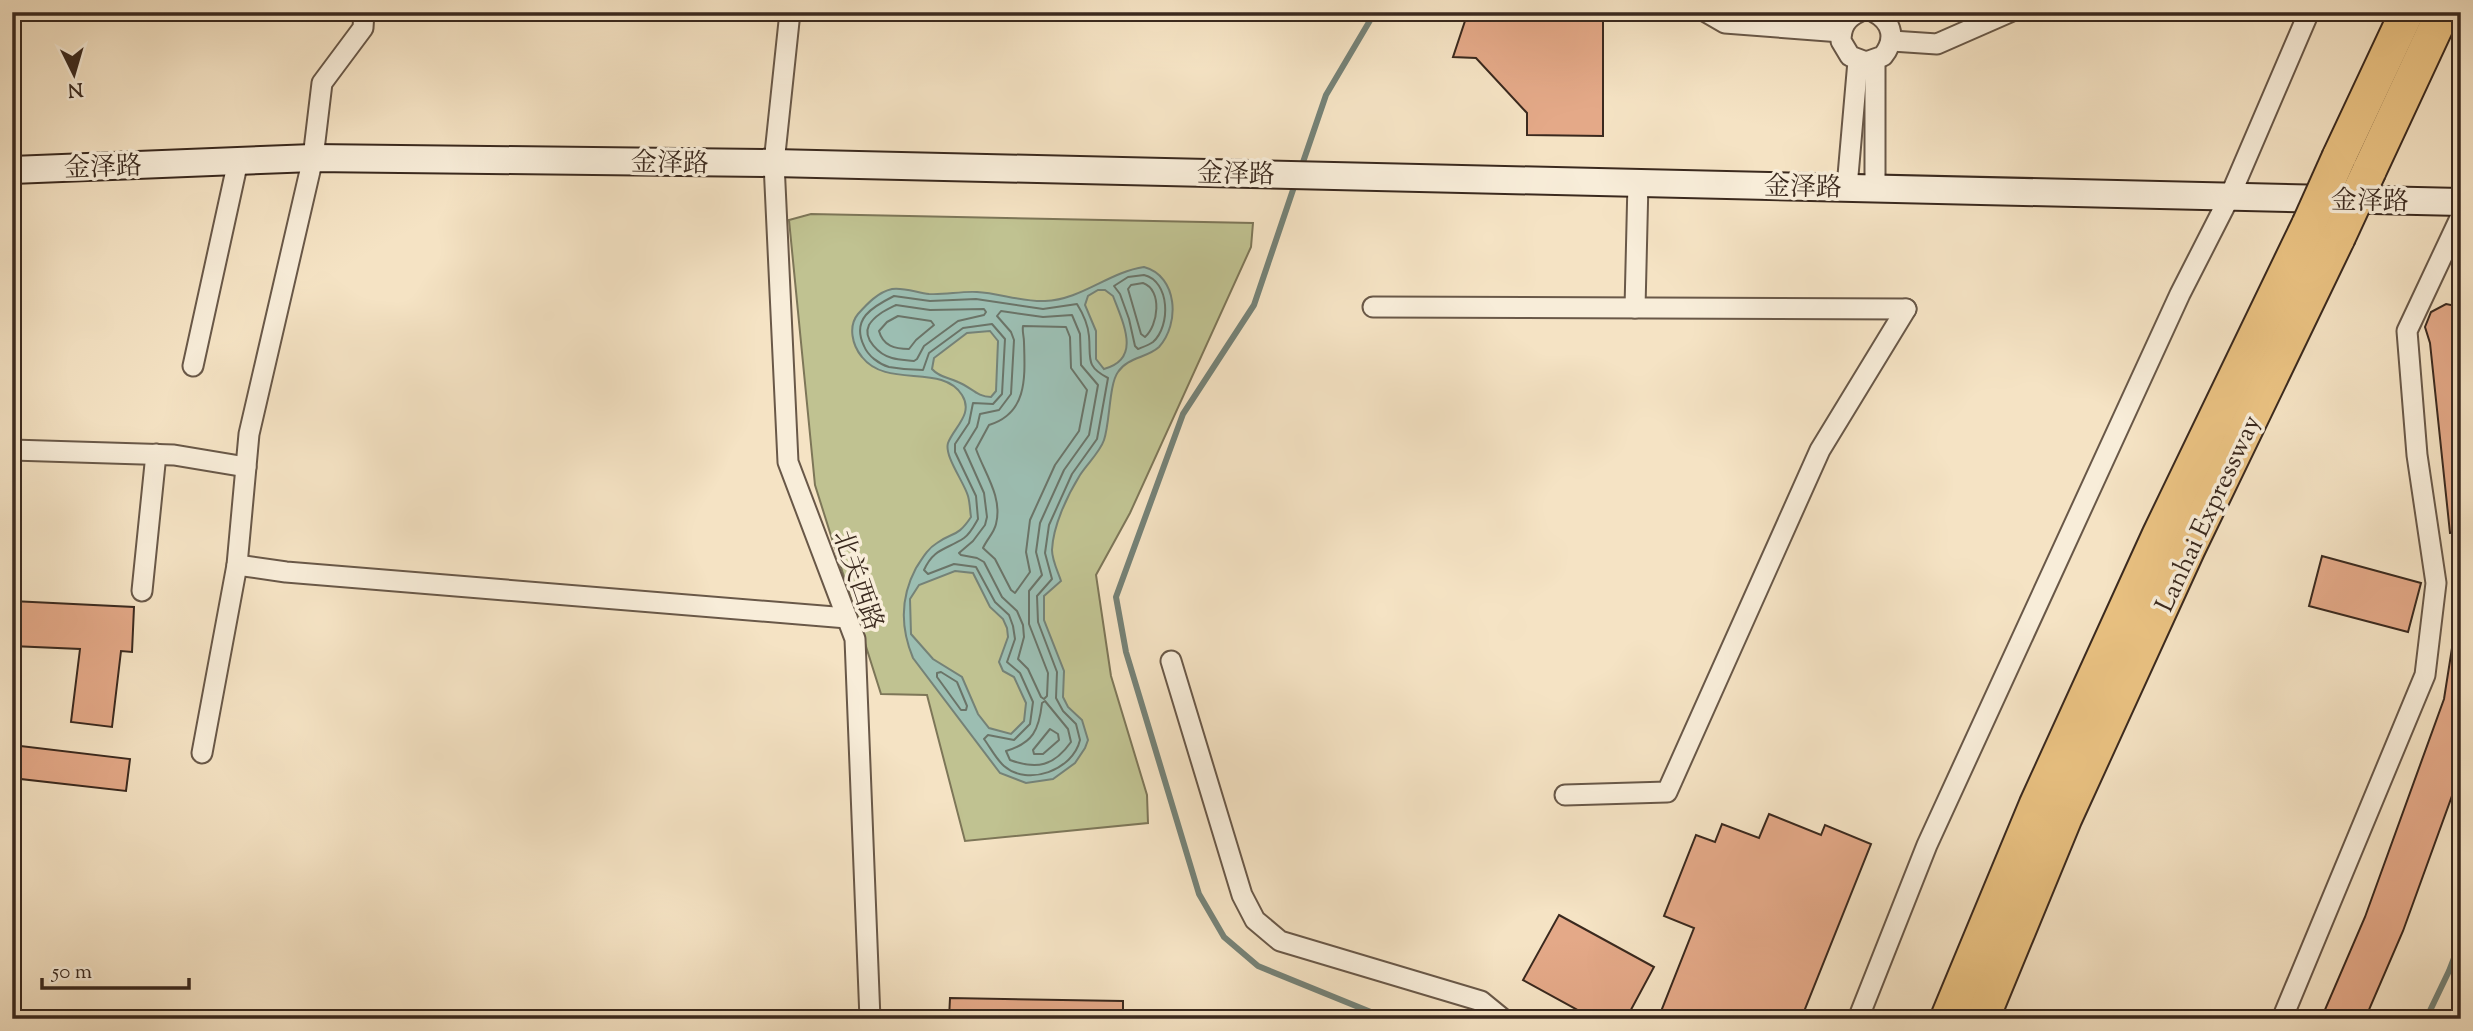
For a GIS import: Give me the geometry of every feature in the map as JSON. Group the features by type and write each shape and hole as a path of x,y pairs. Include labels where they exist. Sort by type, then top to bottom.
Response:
{"highway":[{"name":"Lanhai Expressway","path":"2354,164 2407,12"},
{"name":"Lanhai Expressway","path":"1982,1019 2065,818 2188,549 2323,231 2354,164 2443,12"},
{"name":"Lanhai Expressway","path":"1947,1019 2047,781 2159,535 2323,231"}],"main road":[{"name":"金泽路","path":"12,170 313,158 774,163 2461,202"}],"street":[{"path":"202,752 237,565 249,434 313,158 323,83 363,28 364,12"},
{"name":"北关西路","path":"790,12 774,163 788,462 855,639 870,1019"},
{"path":"1706,12 1725,23 1841,32"},
{"path":"1859,12 1850,17 1841,32 1844,50 1866,61 1883,56 1892,41 1889,24 1874,12"},
{"path":"1892,41 1937,44 2010,12"},
{"path":"1858,1019 1927,845 2180,294 2230,196 2309,12"},
{"path":"1847,187 1866,61"},
{"path":"1866,61 1875,188"},
{"path":"192,366 238,161"},
{"path":"1635,308 1638,183"},
{"path":"2282,1019 2425,676 2436,583 2417,455 2407,331 2461,216"},
{"path":"1373,307 1906,309 1820,450 1667,792 1565,795"},
{"path":"12,450 174,455 246,467"},
{"path":"142,591 156,454"},
{"path":"237,565 300,573 847,618"},
{"path":"1171,660 1242,895 1255,920 1279,941 1481,1000 1503,1019"}],"green space":[{"path":"811,214 1253,223 1251,247 1130,513 1096,575 1111,676 1147,795 1148,823 965,841 927,695 881,694 815,485 789,220"}],"water":[{"path":"1144,267 1164,280 1172,302 1170,326 1159,347 1127,363 1115,378 1104,440 1070,492 1055,531 1052,554 1061,581 1044,596 1044,620 1064,671 1063,697 1068,707 1082,720 1088,740 1075,763 1053,779 1026,783 1000,773 913,658 904,624 907,590 916,568 930,548 959,531 971,517 966,490 948,448 951,437 962,420 965,402 953,385 941,380 899,375 873,367 856,347 852,335 853,324 869,302 892,289 929,294 977,292 1045,301 1071,296","holes":["1098,290 1105,290 1113,296 1125,328 1126,339 1123,357 1116,364 1104,369 1096,359 1096,331 1085,305 1088,296","990,331 998,341 996,391 991,397 978,394 932,369 934,358 967,333","955,571 973,573 990,607 1003,619 1008,637 999,662 1003,671 1014,677 1026,703 1024,721 1011,734 989,728 978,714 962,677 933,659 911,634 910,599 919,585"]}],"building":[{"path":"1468,12 1603,12 1603,136 1527,135 1527,113 1476,58 1453,57"},
{"path":"2446,304 2461,307 2461,532 2450,533 2430,343 2425,327 2431,312"},
{"path":"2322,556 2421,583 2408,632 2309,606"},
{"path":"12,601 134,607 132,652 121,651 112,727 71,722 80,649 12,646"},
{"path":"2452,648 2461,648 2461,771 2403,931 2365,1019 2321,1019 2365,917 2444,699"},
{"path":"12,745 130,759 126,791 12,778"},
{"path":"1769,814 1821,835 1825,825 1871,844 1801,1019 1658,1019 1694,928 1664,916 1696,835 1715,842 1722,824 1759,838"},
{"path":"1559,915 1654,967 1626,1019 1594,1019 1523,980"},
{"path":"950,998 1123,1001 1123,1019 949,1019"}],"waterway":[{"path":"1301,168 1326,95 1375,12"},
{"path":"1296,181 1254,305 1183,414 1116,597 1126,652 1199,894 1224,937 1258,966 1388,1019"},
{"path":"2426,1019 2461,940"}]}
